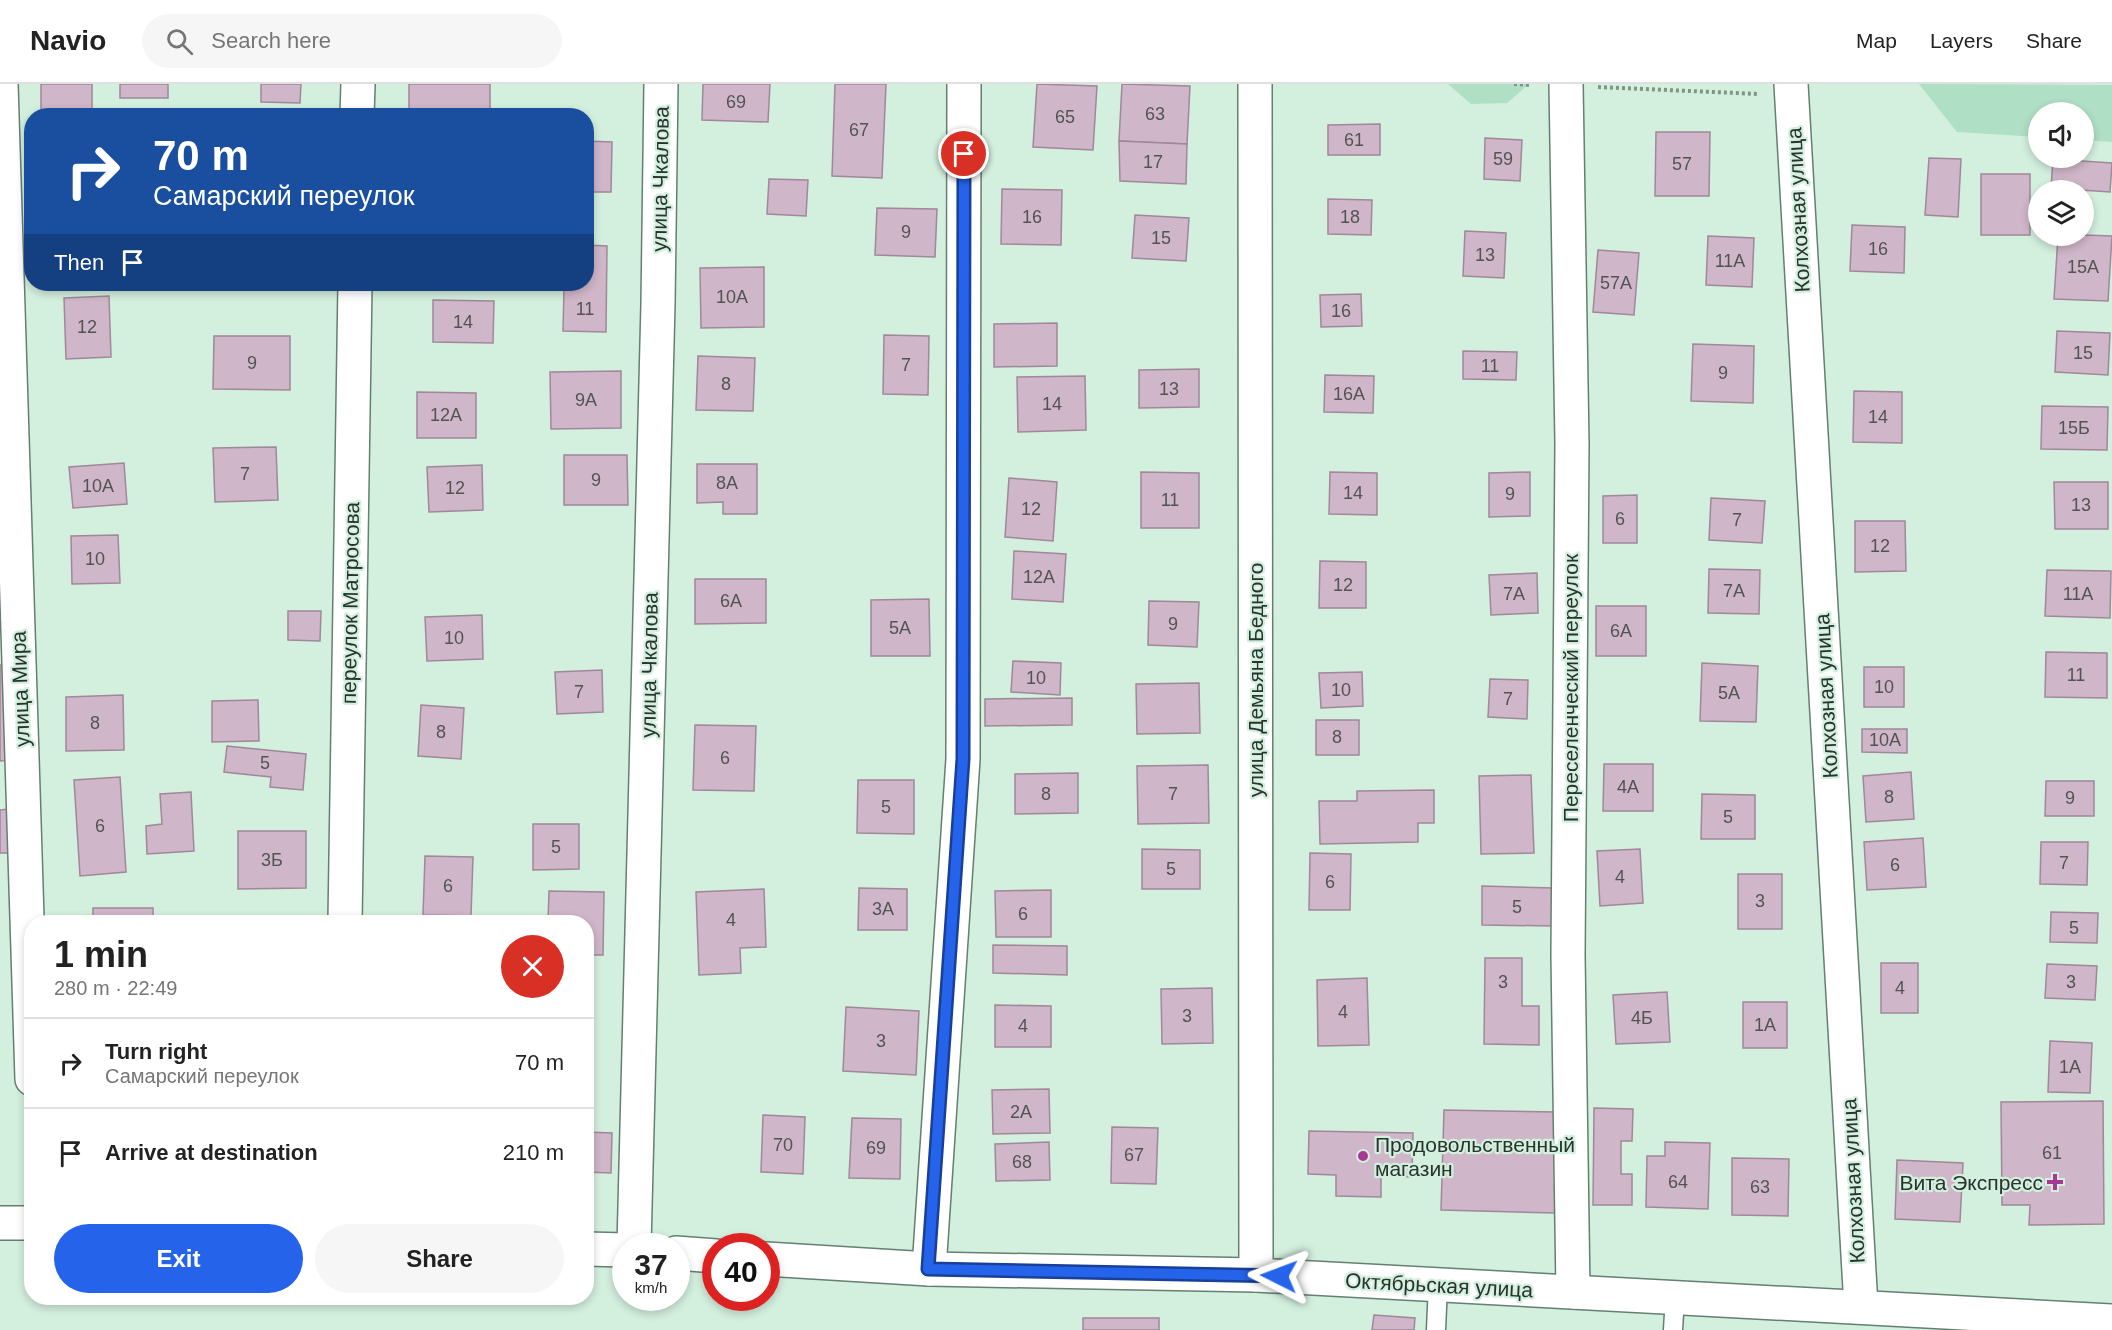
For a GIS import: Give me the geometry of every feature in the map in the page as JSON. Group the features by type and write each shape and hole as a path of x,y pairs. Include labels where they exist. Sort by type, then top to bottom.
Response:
{"street":[{"name":"улица Мира","path":"1,84 27,915"},
{"path":"357,108 358,84"},
{"name":"улица Чкалова","path":"634,1233 658,304 661,84"},
{"path":"928,1269 963,759 964,84"},
{"name":"улица Демьяна Бедного","path":"1255,84 1256,1275"},
{"name":"Переселенческий переулок","path":"1566,85 1572,444 1568,955 1573,1292"},
{"name":"Колхозная улица","path":"1791,90 1861,1307"},
{"name":"переулок Матросова","path":"345,915 355,291"},
{"path":"0,1223 24,1223"},
{"path":"594,1249 612,1250"},
{"name":"Октябрьская улица","path":"780,1260 928,1269 1256,1275 2112,1320"}],"lane":[{"path":"1436,1330 1438,1285"},
{"path":"1673,1330 1675,1297"}],"path":[{"path":"1514,84 1791,90"}],"green space":[{"path":"1448,84 1529,84 1507,103 1471,104"},
{"path":"1919,84 2112,85 2112,142 2094,141 2094,102 2028,102 2028,136 1957,132"}],"building":[{"path":"41,84 92,84 92,108 41,108"},
{"path":"120,84 168,84 168,98 120,98"},
{"path":"261,84 301,84 300,103 261,102"},
{"path":"409,84 490,84 490,108 409,108"},
{"path":"703,84 770,84 768,122 702,120"},
{"path":"835,84 886,84 882,178 832,176"},
{"path":"1037,84 1097,86 1093,150 1033,147"},
{"path":"1122,84 1190,86 1187,144 1119,141"},
{"path":"1380,124 1380,155 1328,155 1328,125"},
{"path":"1656,132 1710,132 1709,196 1655,196"},
{"path":"1485,138 1522,140 1520,181 1484,179"},
{"path":"594,141 612,142 611,192 594,192"},
{"path":"1119,141 1187,144 1186,184 1120,181"},
{"path":"1929,158 1961,159 1958,217 1925,215"},
{"path":"2094,162 2112,163 2110,192 2094,191 2094,180 2052,180 2052,168 2094,168"},
{"path":"1981,174 2030,174 2030,180 2028,180 2028,235 1981,235"},
{"path":"769,179 808,180 806,216 767,214"},
{"path":"1002,189 1062,190 1061,245 1001,244"},
{"path":"1328,199 1372,200 1371,235 1328,234"},
{"path":"877,208 937,209 935,257 875,255"},
{"path":"1135,215 1189,218 1186,261 1132,258"},
{"path":"1852,225 1905,227 1904,273 1850,271"},
{"path":"1465,231 1506,233 1504,278 1463,276"},
{"path":"2094,235 2112,236 2108,301 2054,299 2057,246 2094,246"},
{"path":"1708,236 1754,238 1752,287 1706,285"},
{"path":"594,245 607,246 606,332 563,331 564,291 594,291"},
{"path":"1598,250 1639,253 1634,315 1593,312"},
{"path":"764,267 764,327 701,328 700,268"},
{"path":"1361,294 1362,326 1321,327 1320,295"},
{"path":"109,296 111,357 66,359 64,298"},
{"path":"433,300 494,301 493,343 433,342"},
{"path":"1057,323 1057,366 994,367 994,324"},
{"path":"2057,331 2110,333 2108,375 2055,372"},
{"path":"884,335 929,336 928,395 883,394"},
{"path":"214,336 290,336 290,390 213,389"},
{"path":"1693,344 1754,346 1753,403 1691,401"},
{"path":"1463,351 1517,352 1516,380 1463,379"},
{"path":"698,356 755,358 753,411 696,410"},
{"path":"1199,369 1199,407 1139,408 1139,370"},
{"path":"621,371 621,428 551,429 550,372"},
{"path":"1325,375 1374,376 1373,413 1324,412"},
{"path":"1085,376 1086,430 1018,432 1017,377"},
{"path":"1854,391 1902,392 1902,443 1853,442"},
{"path":"417,392 476,393 476,438 417,438"},
{"path":"2042,406 2108,407 2107,450 2041,449"},
{"path":"276,447 278,500 215,502 213,448"},
{"path":"564,455 627,455 628,505 564,505"},
{"path":"124,463 127,504 73,508 69,467"},
{"path":"697,464 757,464 757,514 723,514 723,502 697,503"},
{"path":"482,465 483,510 429,512 427,467"},
{"path":"1141,472 1199,473 1199,528 1141,528"},
{"path":"1330,472 1377,473 1377,515 1329,514"},
{"path":"1530,472 1530,516 1489,517 1489,473"},
{"path":"1009,478 1057,482 1053,541 1005,537"},
{"path":"2054,482 2108,482 2108,529 2055,529"},
{"path":"1637,495 1637,543 1603,543 1603,496"},
{"path":"1711,498 1765,501 1762,543 1709,540"},
{"path":"1855,521 1905,521 1906,571 1855,572"},
{"path":"118,535 120,583 72,584 71,536"},
{"path":"1014,551 1066,554 1063,602 1012,599"},
{"path":"1320,561 1366,562 1366,608 1319,608"},
{"path":"1709,569 1760,570 1759,614 1708,613"},
{"path":"2047,570 2111,571 2110,618 2045,616"},
{"path":"1537,573 1538,613 1491,615 1489,575"},
{"path":"695,579 766,579 766,623 695,624"},
{"path":"929,599 930,656 871,656 871,600"},
{"path":"1149,601 1199,602 1197,647 1148,645"},
{"path":"1596,606 1646,606 1646,656 1596,656"},
{"path":"288,611 321,611 320,641 288,640"},
{"path":"482,615 483,659 427,661 425,617"},
{"path":"2046,652 2107,653 2107,698 2045,697"},
{"path":"1013,661 1061,663 1060,695 1011,692"},
{"path":"1702,663 1758,666 1756,722 1700,721"},
{"path":"0,665 9,665 11,760 0,761"},
{"path":"1864,667 1904,667 1904,707 1864,707"},
{"path":"602,670 603,712 557,714 555,672"},
{"path":"1362,672 1363,706 1321,708 1319,673"},
{"path":"1490,679 1528,680 1527,719 1488,717"},
{"path":"1199,683 1200,733 1137,734 1136,684"},
{"path":"123,695 124,750 66,751 66,697"},
{"path":"1072,698 1072,725 985,726 985,699"},
{"path":"258,700 259,741 212,742 212,701"},
{"path":"421,705 464,708 461,759 418,756"},
{"path":"1316,720 1359,720 1359,755 1316,755"},
{"path":"695,725 756,726 754,791 693,790"},
{"path":"1862,729 1907,729 1907,753 1862,752"},
{"path":"227,746 306,754 303,790 270,787 271,777 224,772"},
{"path":"1604,764 1653,764 1653,811 1603,811"},
{"path":"1208,765 1209,823 1138,824 1137,766"},
{"path":"1911,772 1914,819 1866,822 1863,776"},
{"path":"1078,773 1078,813 1015,814 1015,774"},
{"path":"1531,775 1534,853 1481,854 1479,776"},
{"path":"120,777 126,872 80,876 74,780"},
{"path":"858,780 914,780 914,834 857,833"},
{"path":"2046,781 2094,781 2094,816 2045,816"},
{"path":"1434,790 1434,823 1418,823 1418,842 1320,844 1319,801 1357,801 1357,791"},
{"path":"191,792 194,851 147,854 146,826 162,824 160,794"},
{"path":"1702,794 1755,795 1755,839 1701,839"},
{"path":"8,809 8,853 0,853 0,810"},
{"path":"533,824 579,824 579,869 533,870"},
{"path":"238,831 306,831 306,888 238,889"},
{"path":"1923,838 1926,887 1867,890 1864,842"},
{"path":"2041,842 2088,842 2087,885 2040,884"},
{"path":"1142,849 1200,850 1200,889 1142,889"},
{"path":"1640,849 1643,903 1600,906 1597,851"},
{"path":"1310,853 1351,854 1350,910 1309,910"},
{"path":"425,856 473,857 471,915 423,915"},
{"path":"1738,874 1782,874 1782,929 1738,929"},
{"path":"1482,886 1553,888 1552,926 1482,925"},
{"path":"859,888 907,889 907,930 858,930"},
{"path":"764,889 766,947 740,948 741,973 699,975 696,892"},
{"path":"1051,890 1051,937 996,937 995,891"},
{"path":"549,891 604,892 603,955 594,955 594,915 548,915"},
{"path":"93,908 153,908 153,915 93,915"},
{"path":"2051,912 2098,913 2097,943 2050,942"},
{"path":"993,945 1067,946 1067,975 993,973"},
{"path":"1485,958 1522,958 1522,1006 1539,1006 1539,1045 1484,1044"},
{"path":"1881,963 1918,963 1918,1013 1881,1013"},
{"path":"2047,964 2097,966 2095,1000 2045,998"},
{"path":"1367,978 1369,1045 1318,1046 1317,980"},
{"path":"1212,988 1213,1043 1162,1044 1161,989"},
{"path":"1667,992 1670,1042 1616,1044 1613,995"},
{"path":"1743,1002 1787,1002 1787,1048 1743,1048"},
{"path":"995,1005 1051,1006 1051,1047 995,1047"},
{"path":"846,1007 919,1011 916,1075 843,1071"},
{"path":"2050,1041 2092,1043 2090,1093 2048,1092"},
{"path":"1049,1089 1050,1133 993,1134 992,1090"},
{"path":"2103,1101 2104,1224 2029,1225 2030,1205 2002,1205 2001,1102"},
{"path":"1594,1108 1633,1109 1632,1141 1621,1141 1621,1174 1632,1174 1632,1205 1593,1205"},
{"path":"1444,1110 1557,1112 1555,1213 1441,1210"},
{"path":"763,1115 805,1117 803,1174 761,1172"},
{"path":"852,1118 901,1119 900,1179 849,1178"},
{"path":"1112,1127 1158,1128 1156,1184 1111,1183"},
{"path":"1309,1131 1413,1133 1412,1177 1381,1176 1381,1197 1336,1196 1336,1175 1308,1174"},
{"path":"594,1132 612,1133 611,1173 594,1172"},
{"path":"1049,1142 1050,1180 996,1181 995,1144"},
{"path":"1665,1142 1710,1143 1708,1209 1646,1207 1647,1156 1665,1156"},
{"path":"1732,1158 1789,1159 1788,1216 1732,1215"},
{"path":"1897,1160 1963,1163 1960,1222 1895,1219"},
{"path":"1374,1315 1415,1318 1414,1330 1372,1330"},
{"path":"1083,1318 1159,1318 1159,1330 1083,1330"}],"place":[{"name":"Продовольственный магазин","path":"1363,1156"},
{"name":"Вита Экспресс","path":"2055,1182"}],"route":[{"path":"964,154 963,759 928,1269 1279,1276"}]}
